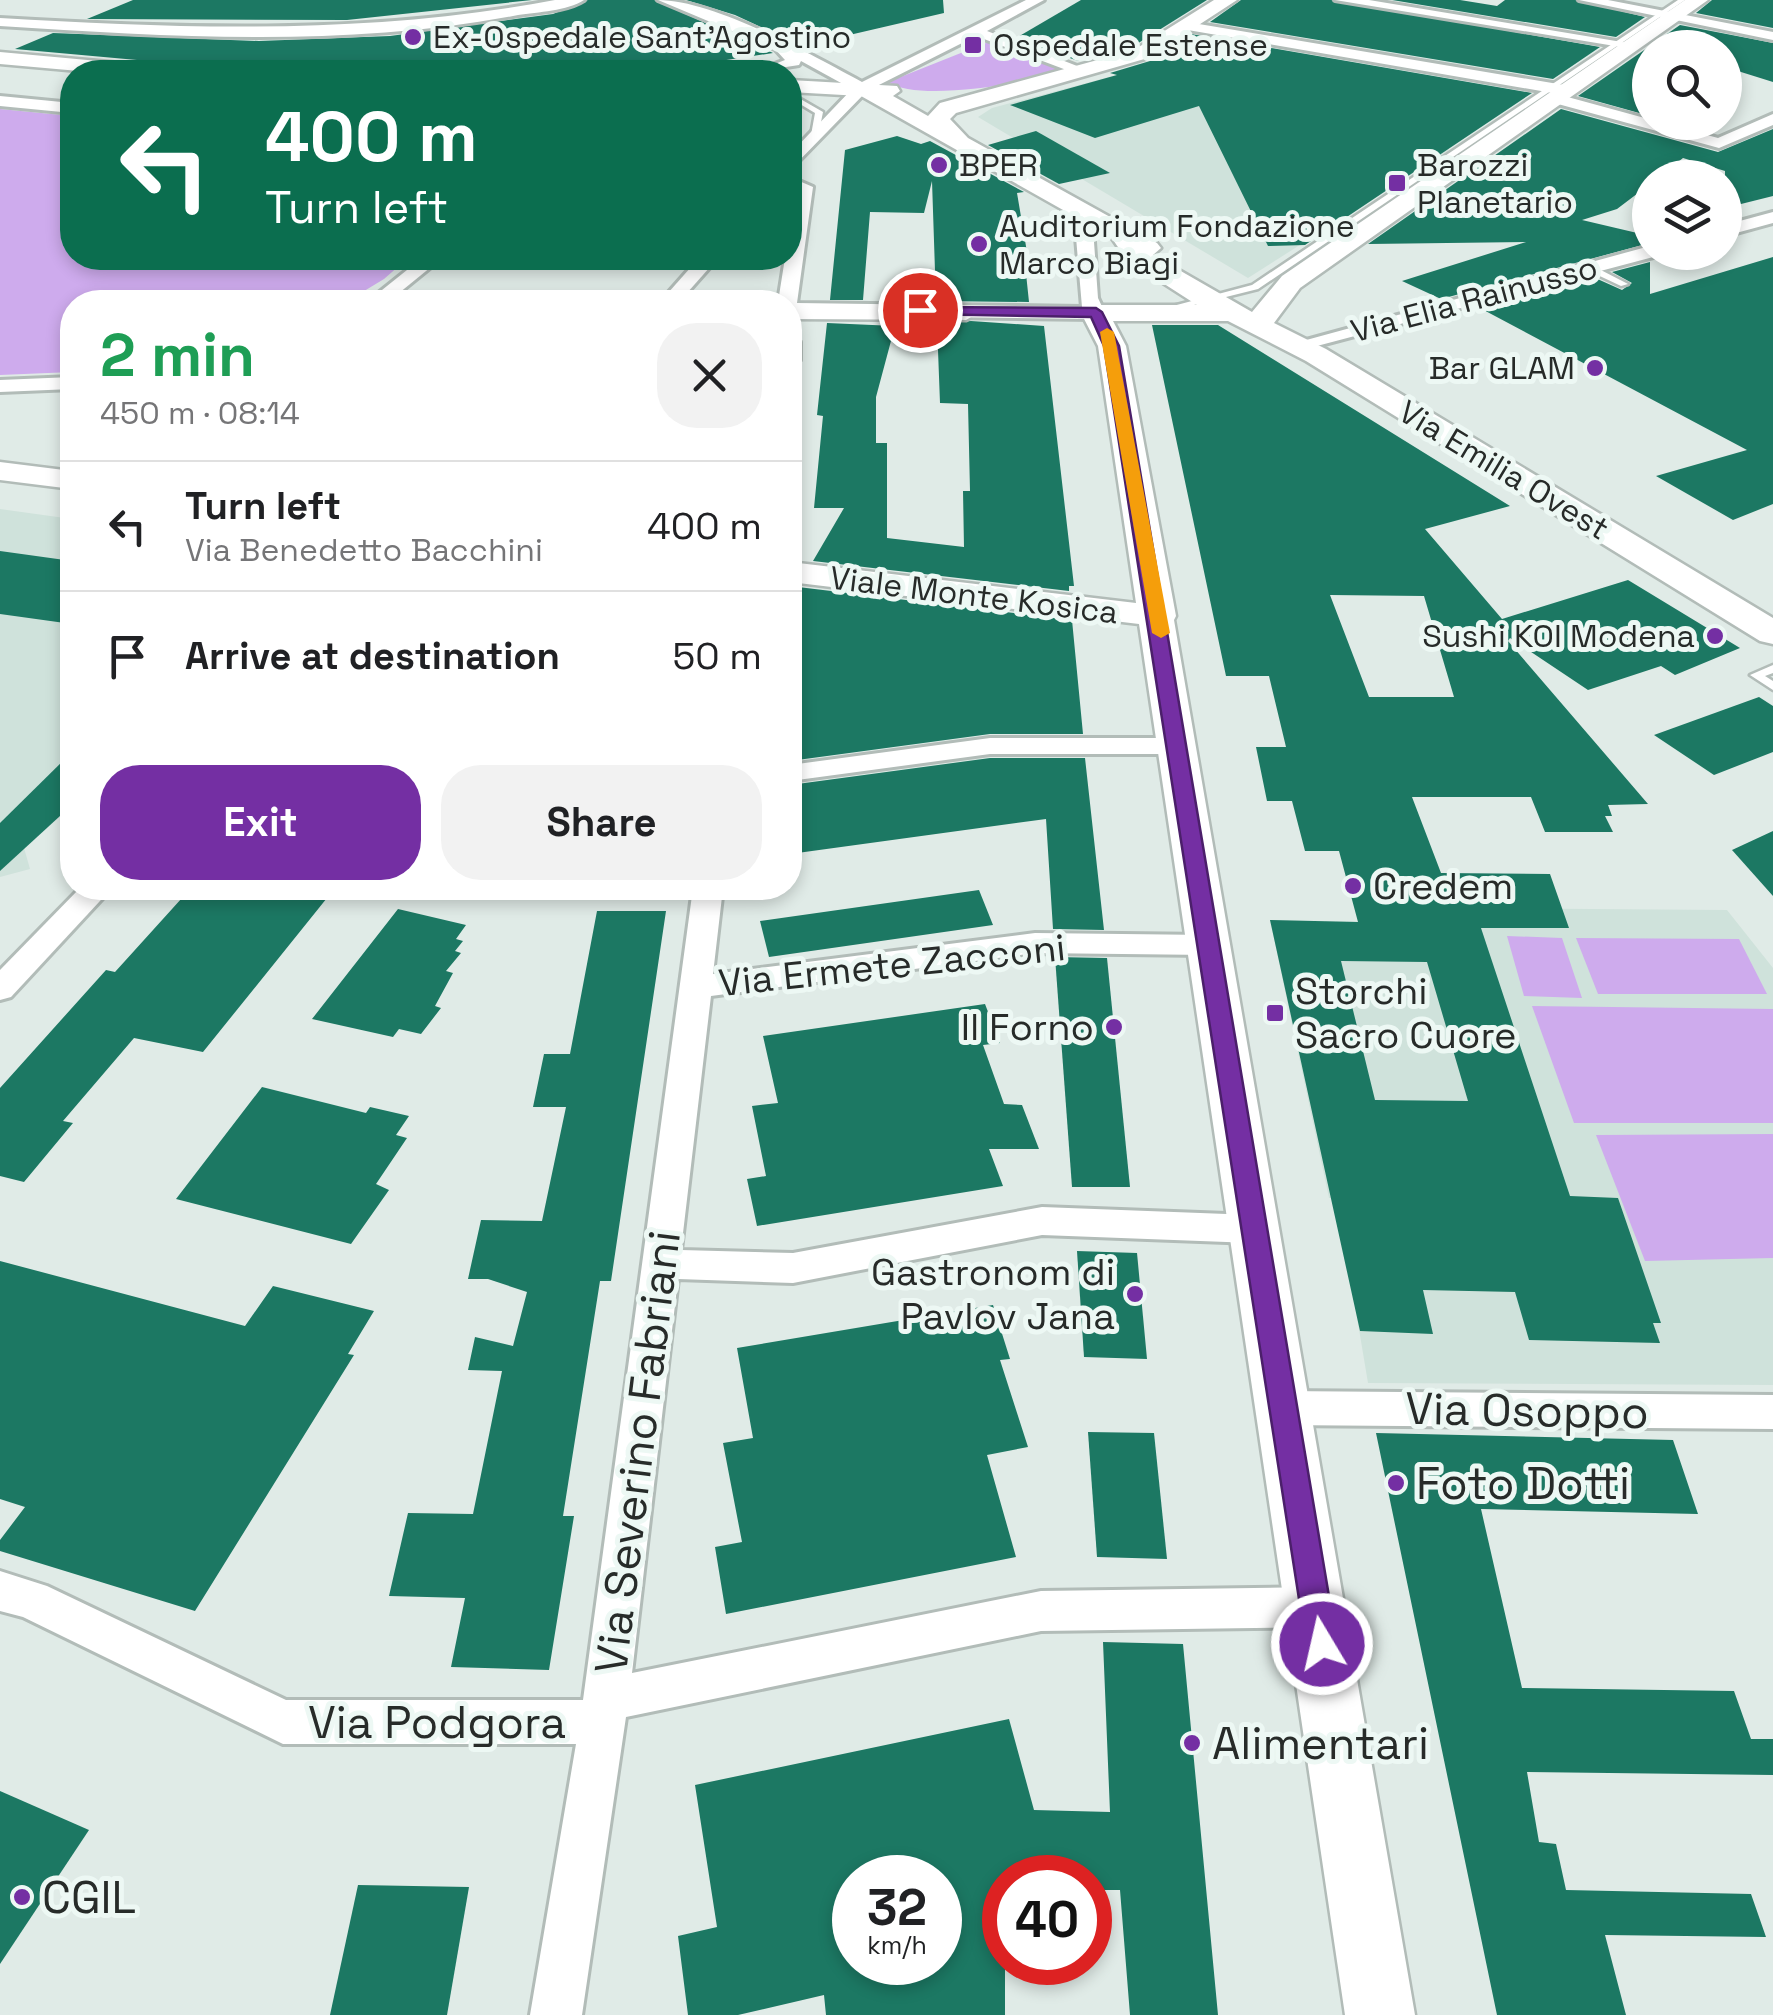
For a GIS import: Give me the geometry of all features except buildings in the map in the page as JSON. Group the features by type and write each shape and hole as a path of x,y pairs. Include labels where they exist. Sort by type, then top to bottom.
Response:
{"street":[{"path":"0,22 272,36 360,33 451,24 576,0"},
{"path":"664,0 776,43 862,88"},
{"path":"802,151 862,88 1037,0"},
{"path":"958,141 939,124 940,114 1141,54 1227,0"},
{"path":"1346,0 1626,44"},
{"path":"1441,16 1462,0"},
{"path":"1586,0 1673,10 1773,36"},
{"path":"802,309 1097,315 1217,307 1270,297 1673,10 1698,0"},
{"path":"0,35 64,6"},
{"path":"1186,26 1555,92 1719,144 1773,120"},
{"path":"977,32 1082,71"},
{"path":"776,43 793,60"},
{"path":"0,58 60,63"},
{"path":"802,86 926,94 1011,90"},
{"name":"Via Emilia Ovest","path":"862,88 1123,238 1220,284 1270,297 1298,346 1773,634"},
{"path":"0,101 60,107"},
{"path":"1083,214 1088,298 1112,346 1159,616 1280,1408 1316,1607 1380,2015"},
{"path":"1742,226 1773,216"},
{"name":"Via Emilia Ovest","path":"1123,238 1136,255 1217,307"},
{"name":"Via Elia Rainusso","path":"1298,346 1632,257"},
{"path":"392,290 417,270"},
{"path":"681,290 698,270"},
{"path":"2,389 60,384"},
{"path":"0,470 60,478"},
{"name":"Viale Monte Kosica","path":"802,573 1159,616"},
{"path":"802,772 990,746 1177,746"},
{"path":"0,989 85,900"},
{"name":"Via Severino Fabriani","path":"556,2015 604,1711 707,900"},
{"name":"Via Ermete Zacconi","path":"696,987 1034,943 1209,945"},
{"path":"660,1264 793,1268 1042,1221 1253,1230"},
{"name":"Via Osoppo","path":"1280,1408 1773,1412"},
{"name":"Via Podgora","path":"0,1591 32,1600 283,1722 604,1711 1041,1612 1316,1607"}],"lane":[{"path":"1270,297 1555,92"},
{"path":"802,102 818,112 815,135"},
{"path":"1590,268 1624,284"},
{"path":"1097,315 1114,306 1217,307"},
{"path":"1178,306 1217,307"},
{"path":"0,462 60,470"},
{"path":"1772,670 1756,675 1773,686"}],"shaded area":[{"path":"991,41 1075,71 951,91 904,88 888,82"},
{"path":"1139,69 1412,98 1449,150 1248,278 978,117 992,108"},
{"path":"0,109 60,115 60,270 394,270 366,290 60,290 60,372 0,375"},
{"path":"0,509 60,517 60,764 33,791 60,797 60,815 24,848 30,869 0,877"},
{"path":"1475,908 1727,910 1773,968 1773,1385 1368,1383 1337,1198 1329,1198 1270,920 1479,924"},
{"path":"1507,936 1562,938 1582,998 1524,996"},
{"path":"1576,938 1739,939 1767,994 1598,994"},
{"path":"1532,1006 1773,1009 1773,1123 1574,1123"},
{"path":"1773,1134 1773,1258 1645,1261 1596,1135"}],"slow traffic":[{"path":"1107,332 1161,633"}],"place":[{"name":"Ex-Ospedale Sant'Agostino","path":"413,37"},
{"name":"Ospedale Estense","path":"973,45"},
{"name":"BPER","path":"939,165"},
{"name":"Barozzi Planetario","path":"1397,183"},
{"name":"Auditorium Fondazione Marco Biagi","path":"979,244"},
{"name":"Bar GLAM","path":"1595,368"},
{"name":"Sushi KOI Modena","path":"1715,636"},
{"name":"Credem","path":"1353,886"},
{"name":"Storchi Sacro Cuore","path":"1275,1013"},
{"name":"Il Forno","path":"1114,1027"},
{"name":"Gastronom di Pavlov Jana","path":"1135,1294"},
{"name":"Foto Dotti","path":"1396,1483"},
{"name":"Alimentari","path":"1192,1743"},
{"name":"CGIL","path":"22,1897"}],"route":[{"path":"920,310 1096,312 1112,346 1159,616 1280,1408 1322,1644"}]}
